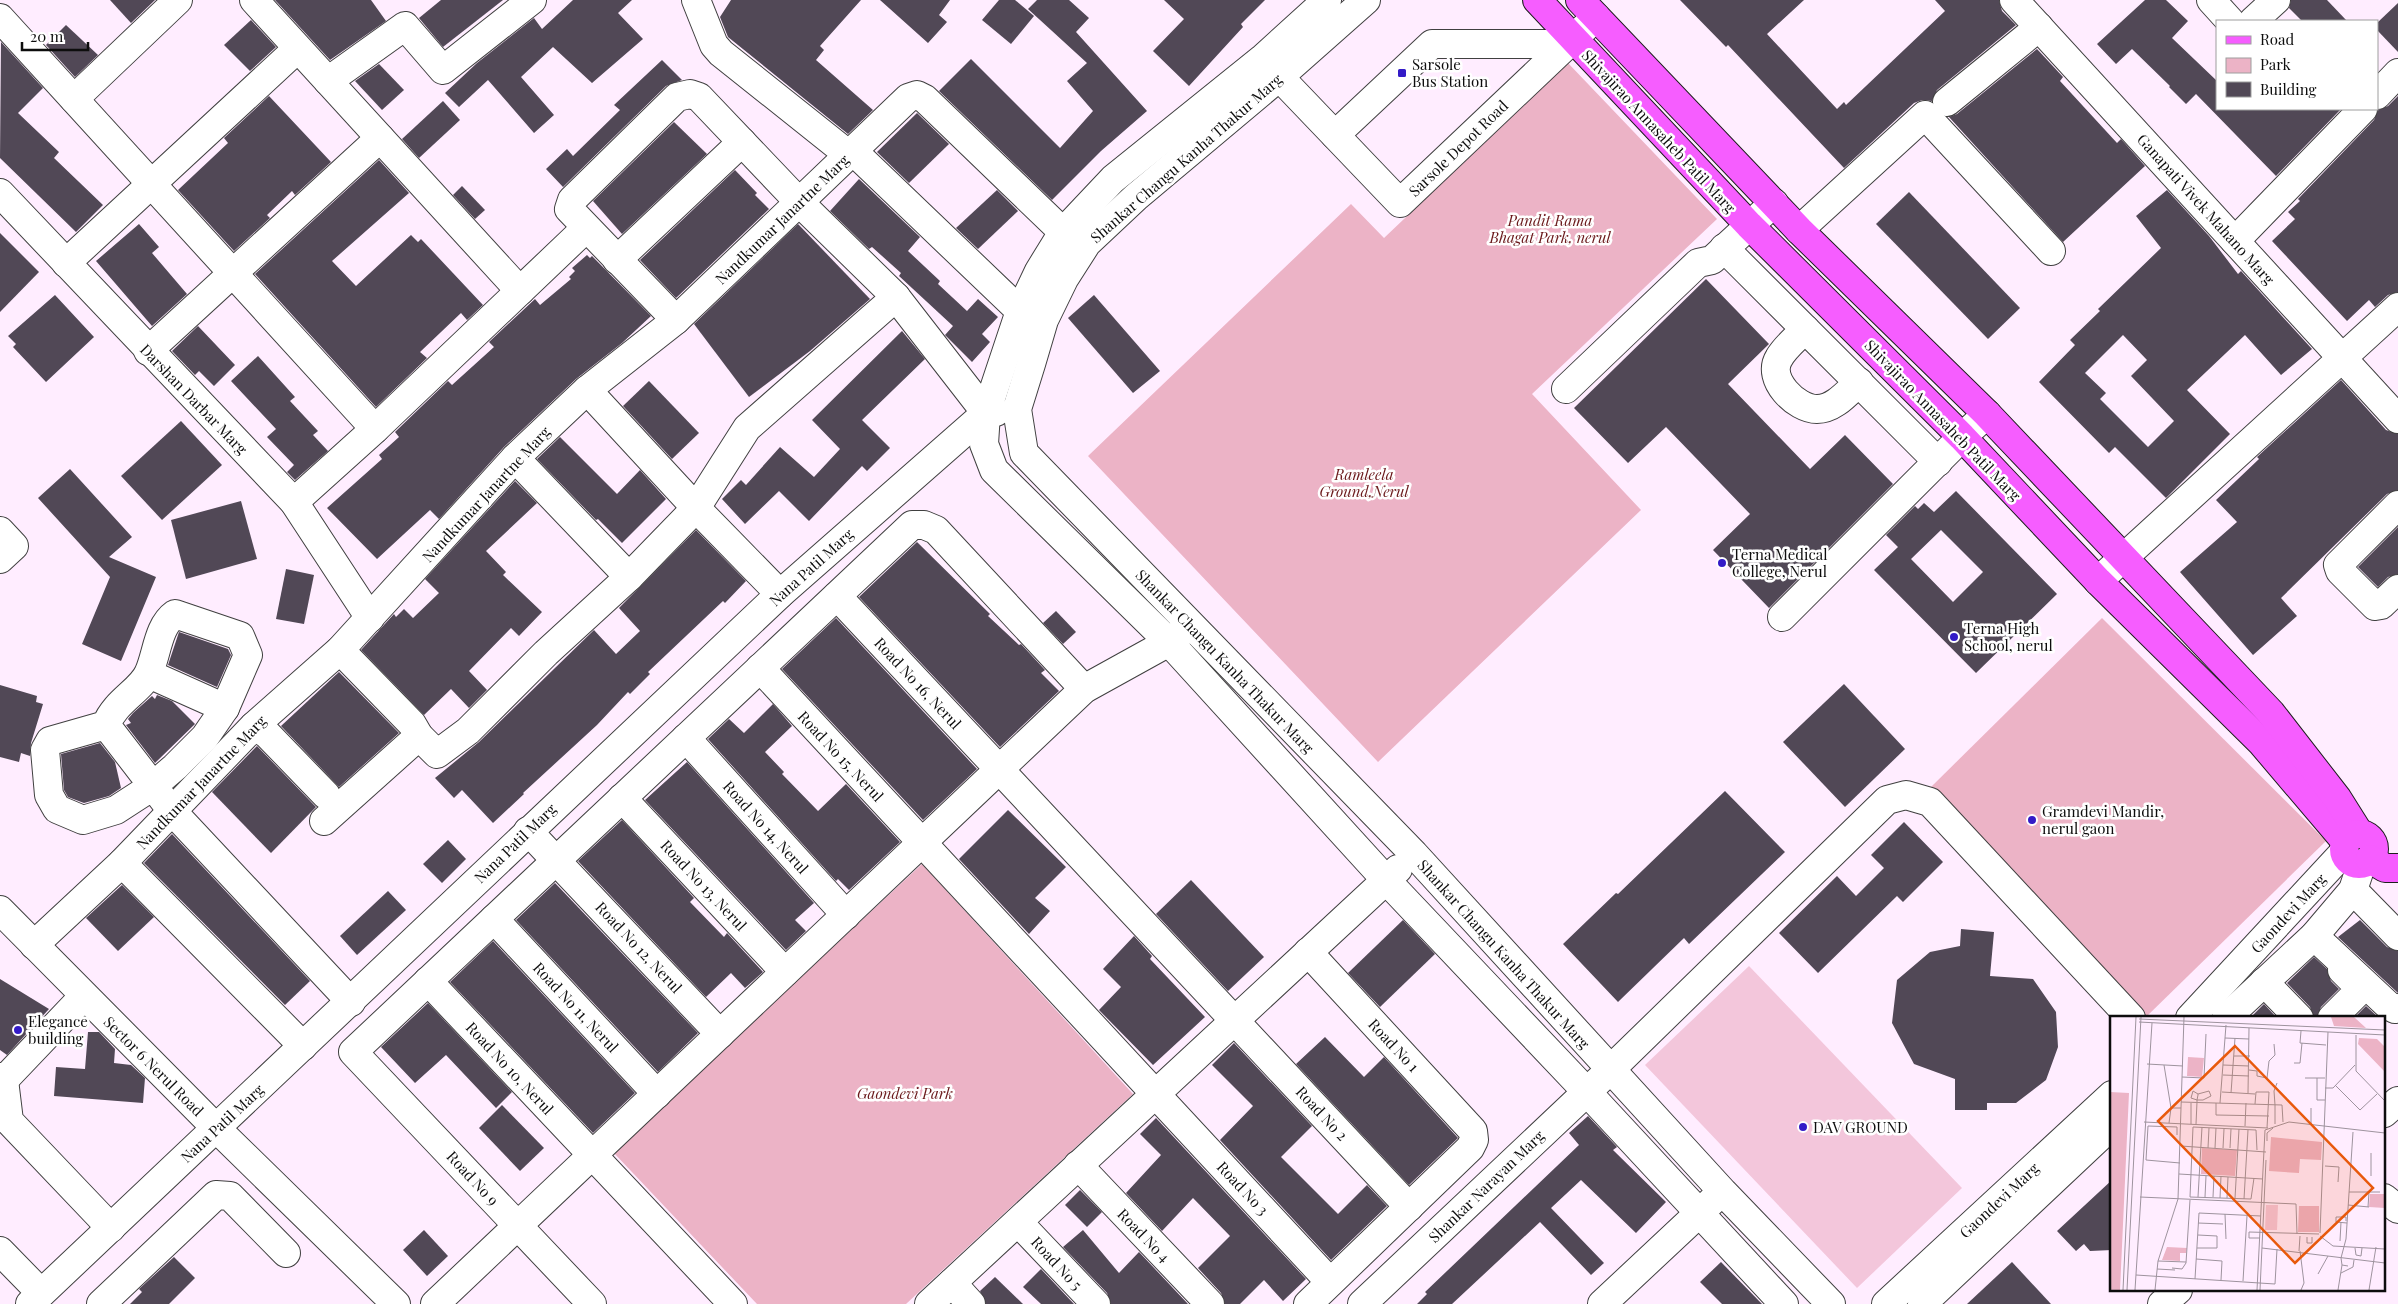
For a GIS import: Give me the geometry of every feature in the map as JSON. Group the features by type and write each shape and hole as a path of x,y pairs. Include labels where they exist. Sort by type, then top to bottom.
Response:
{"main road":[{"name":"Shivajirao Annasaheb Patil Marg","path":"1537,0 1570,41 1749,226 1962,437 2098,581 2261,742 2365,850"},
{"path":"1588,9 1799,230 1987,414 2124,557 2270,713 2337,798 2365,850 2385,868 2398,868"}],"street":[{"path":"74,98 178,0"},
{"path":"254,0 520,292"},
{"path":"328,81 405,26 443,70 532,0"},
{"path":"696,0 714,45 721,53 851,153 1020,311"},
{"name":"Shankar Changu Kanha Thakur Marg","path":"1366,0 1113,179 1063,232 1039,271 1020,311 986,413 984,444 994,470 1168,642 1386,880 1784,1304"},
{"name":"Ganapati Vivek Mahano Marg","path":"2014,0 2398,419"},
{"path":"2211,0 2229,20"},
{"path":"2254,20 2276,0"},
{"name":"Shankar Changu Kanha Thakur Marg","path":"1322,2 1271,68 1087,243 1064,279 1044,320 1017,409 1024,452 1190,626 1414,854 1723,1192 1831,1304"},
{"name":"Sarsole Depot Road","path":"1271,68 1400,204 1570,41 1588,9"},
{"path":"0,18 375,429"},
{"path":"1947,102 2039,27"},
{"path":"1334,135 1432,44 1570,41"},
{"path":"66,263 298,49"},
{"path":"2378,94 2398,73"},
{"path":"676,320 569,209 572,200 678,97 690,94 699,97 799,202 896,297 986,413 1017,409"},
{"name":"Nandkumar Janartne Marg","path":"34,945 122,864 254,726 340,650 515,458 587,390 676,320 908,98 917,95 925,100 1063,232"},
{"path":"2235,241 2362,110"},
{"path":"1799,230 1925,115 2051,251"},
{"path":"148,351 380,138"},
{"path":"617,260 742,142"},
{"path":"1113,179 1133,200"},
{"name":"Darshan Darbar Marg","path":"0,193 148,351 294,502 370,618"},
{"path":"1566,389 1698,263 1712,260 1774,203"},
{"path":"294,502 375,429 586,228"},
{"path":"1724,248 1938,462"},
{"path":"340,650 412,724 419,736 437,754 468,731 546,653 629,577 696,508 747,428 896,297"},
{"path":"2098,581 2398,306"},
{"path":"1806,329 1778,358 1776,369 1779,382 1792,398 1802,405 1816,409 1826,407 1838,401 1859,382"},
{"path":"587,390 696,508 780,594"},
{"name":"Nana Patil Marg","path":"35,1299 217,1129 528,831 780,594 986,413"},
{"path":"1782,617 1987,414"},
{"path":"515,458 629,577"},
{"path":"2398,505 2338,565 2340,571 2374,606 2381,605 2398,589"},
{"path":"428,981 912,525 936,530 1084,689"},
{"path":"0,531 14,546 0,559"},
{"name":"Road No 16, Nerul","path":"837,596 999,770 1236,1019"},
{"path":"175,614 240,636 248,655 225,708 205,737 153,786 116,810 83,820 57,809 49,795 45,750 50,741 106,725 110,713 149,674 167,620 175,614"},
{"path":"435,1304 1084,689 1168,642 1190,626"},
{"name":"Road No 15, Nerul","path":"760,668 1155,1094"},
{"path":"149,674 225,708"},
{"path":"106,725 172,811 351,1002"},
{"path":"254,726 267,734 325,808 419,736"},
{"name":"Road No 14, Nerul","path":"686,738 846,915"},
{"name":"Shankar Narayan Marg","path":"1362,1304 1610,1070 1886,800 1906,795 1930,802 2129,1016"},
{"name":"Road No 13, Nerul","path":"622,798 785,972"},
{"name":"Road No 12, Nerul","path":"528,831 558,860 720,1034"},
{"name":"Gaondevi Marg","path":"2228,1016 2312,938 2352,890 2365,850"},
{"name":"Gaondevi Marg","path":"2192,1016 2365,850"},
{"path":"930,1304 1414,854"},
{"path":"122,864 303,1046"},
{"path":"2352,890 2398,936"},
{"name":"Sector 6 Nerul Road","path":"0,910 217,1129 396,1304"},
{"name":"Road No 11, Nerul","path":"494,919 657,1094"},
{"path":"2312,938 2388,1006 2395,1009 2398,1008"},
{"path":"2312,938 2360,988 2334,1016"},
{"name":"Road No 1","path":"1308,952 1473,1131 1474,1140 1470,1148 1409,1207"},
{"name":"Road No 9","path":"428,981 353,1052 592,1304"},
{"name":"Road No 10, Nerul","path":"428,981 733,1304"},
{"path":"2264,982 2297,1016"},
{"path":"84,996 2,1078 9,1121 111,1228"},
{"name":"Road No 2","path":"1236,1019 1409,1207"},
{"name":"Road No 3","path":"1155,1094 1330,1282"},
{"name":"Gaondevi Marg","path":"1886,1304 2110,1097"},
{"path":"2386,1111 2398,1100"},
{"name":"Gaondevi Marg","path":"1922,1304 2110,1127"},
{"name":"Road No 4","path":"1078,1165 1210,1304"},
{"path":"1602,1304 1723,1192"},
{"path":"101,1304 216,1195 230,1196 286,1253"},
{"path":"2386,1200 2398,1209"},
{"path":"1308,1304 1409,1207"},
{"name":"Road No 5","path":"1018,1222 1096,1304"},
{"path":"0,1252 35,1299"},
{"path":"952,1283 971,1304"},
{"path":"2162,1304 2176,1292"}],"green space":[{"name":"Ramleela Ground,Nerul","path":"1568,63 1717,219 1532,394 1641,510 1378,762 1088,456 1351,204 1384,238"},
{"path":"2102,618 2326,841 2147,1016 2143,1016 1931,787"},
{"name":"Gaondevi Park","path":"922,864 1133,1094 906,1304 757,1304 613,1152"}],"shaded area":[{"name":"DAV GROUND","path":"1749,966 1962,1188 1857,1288 1645,1065"}],"building":[{"path":"110,0 155,0 131,23"},
{"path":"275,0 371,0 386,21 330,60"},
{"path":"441,0 503,0 443,47 419,18"},
{"path":"573,0 632,0 618,13 643,39 592,83 553,47 521,77 554,115 534,133 488,80 459,107 445,93 477,63 534,18 542,29"},
{"path":"731,0 861,0 820,46 824,50 816,60 873,110 848,134 728,37 720,17"},
{"path":"880,0 950,0 939,15 947,22 928,43"},
{"path":"999,0 1015,0 1034,16 1011,44 982,20"},
{"path":"1037,0 1069,0 1089,18 1076,32 1147,111 1101,151 1052,200 939,91 971,59 1060,148 1093,111 1067,81 1087,63 1028,9"},
{"path":"1164,0 1265,0 1241,24 1243,27 1189,86 1153,51 1184,19"},
{"path":"1680,0 1804,0 1767,34 1837,109 1844,102 1846,105 1945,11 1935,0 1999,0 2002,11 2016,25 1937,90 1932,101 1922,100 1914,103 1844,168 1728,45 1726,47"},
{"path":"2145,0 2166,0 2188,21 2172,38 2216,80 2216,110 2340,110 2276,176 2196,94 2186,104 2132,49 2116,64 2097,44"},
{"path":"2291,0 2327,0 2346,20 2301,20 2289,8"},
{"path":"2398,3 2398,52 2378,31 2378,22"},
{"path":"251,20 276,47 250,71 224,45"},
{"path":"66,25 98,55 75,77 46,45"},
{"path":"1,42 43,88 18,113 59,152 54,158 103,205 76,232 0,158"},
{"path":"2037,49 2063,77 2060,81 2117,143 2121,139 2145,166 2063,242 1949,117 1957,114"},
{"path":"662,60 682,80 666,86 563,187 546,169 567,149 573,156 620,110 614,105"},
{"path":"379,64 404,90 382,110 355,81"},
{"path":"269,96 331,162 295,195 292,191 267,215 270,218 234,251 178,190 228,143 224,138"},
{"path":"2398,96 2398,292 2388,295 2375,307 2369,300 2347,321 2272,241 2295,219 2288,212 2300,201 2298,199 2374,120 2378,110 2388,106"},
{"path":"443,101 460,120 419,158 402,139"},
{"path":"917,113 949,144 909,183 877,152"},
{"path":"674,122 707,154 622,234 593,201"},
{"path":"379,160 409,193 332,261 356,286 411,235 418,242 421,239 483,305 467,320 461,313 420,352 427,358 376,407 255,274"},
{"path":"735,170 769,209 676,298 640,260"},
{"path":"859,179 920,237 908,251 940,281 938,284 967,311 978,299 998,317 982,334 990,342 972,362 945,335 953,326 899,276 901,273 872,247 869,249 830,211"},
{"path":"462,186 485,210 475,219 453,195"},
{"path":"997,190 1018,211 978,249 956,228"},
{"path":"2167,190 2209,236 2238,274 2241,271 2312,349 2281,375 2245,335 2187,390 2230,434 2166,498 2115,447 2109,453 2039,382 2075,345 2070,340 2100,311 2098,309 2161,248 2136,216","holes":["2123,335 2147,360 2131,376 2174,421 2148,447 2100,399 2106,393 2085,373"]},
{"path":"1909,192 2020,308 1988,339 1876,224"},
{"path":"139,224 159,247 152,253 187,294 152,326 96,261"},
{"path":"798,224 870,299 810,351 749,397 694,324"},
{"path":"0,233 39,272 0,312"},
{"path":"587,255 590,258 592,256 651,316 622,343 576,379 504,447 439,519 430,510 377,559 327,508 382,459 379,455 399,437 395,432 448,381 452,385 494,347 489,342 535,299 540,305 571,279 569,277 575,271 572,268"},
{"path":"1706,279 1769,344 1728,384 1810,469 1845,435 1893,484 1769,608 1713,550 1750,514 1666,427 1628,463 1574,408"},
{"path":"55,295 94,337 46,382 13,347 16,344 8,336"},
{"path":"1094,295 1160,371 1133,393 1068,318"},
{"path":"198,326 235,365 214,386 199,371 195,375 172,351"},
{"path":"902,331 925,359 862,420 890,448 867,471 862,466 809,521 779,491 745,524 722,499 741,480 746,485 780,447 814,477 840,449 812,420"},
{"path":"258,356 295,397 290,401 318,431 313,435 328,451 295,480 287,472 294,465 267,437 276,429 231,381"},
{"path":"2341,380 2386,430 2398,434 2398,490 2387,494 2281,598 2297,616 2253,655 2180,572 2237,522 2216,500 2259,459 2257,457"},
{"path":"649,381 699,433 672,459 623,406"},
{"path":"181,421 222,465 162,520 121,476"},
{"path":"560,437 617,494 640,470 666,499 622,543 598,519 596,520 537,459"},
{"path":"70,469 132,537 109,557 156,577 121,661 82,644 110,577 38,498"},
{"path":"515,481 537,503 486,551 506,572 503,575 542,612 519,636 511,628 469,671 487,690 469,708 451,689 424,715 361,650 394,614 396,617 404,609 413,618 439,593 425,579"},
{"path":"1956,491 2057,594 1976,673 1874,570 1898,547 1886,535 1915,506 1918,509 1924,503 1934,512","holes":["1941,530 1983,572 1953,602 1911,559"]},
{"path":"241,501 257,559 186,579 171,520"},
{"path":"2398,527 2398,574 2388,577 2378,587 2358,567"},
{"path":"696,530 746,581 725,603 723,601 648,672 650,674 630,694 628,692 597,725 493,823 462,790 454,798 435,778 479,742 594,630 616,654 640,631 619,608"},
{"path":"917,542 990,614 988,616 1019,645 1021,644 1045,670 1041,673 1059,691 1000,747 859,597"},
{"path":"286,569 314,575 304,624 276,619"},
{"path":"1056,611 1076,632 1063,644 1043,623"},
{"path":"836,618 977,769 923,820 782,669"},
{"path":"179,632 228,649 231,655 217,687 168,665"},
{"path":"339,672 399,733 339,787 281,726"},
{"path":"1844,684 1905,749 1845,807 1783,742"},
{"path":"0,685 37,696 36,702 43,704 31,743 30,756 21,753 19,762 0,757"},
{"path":"157,695 172,701 195,724 155,763 126,725 131,723 128,719 133,713 152,696 155,699"},
{"path":"773,704 792,726 765,752 784,772 782,774 818,811 846,784 900,842 849,890 838,879 836,881 708,739 729,719 744,733"},
{"path":"100,743 115,762 121,788 109,796 84,803 68,797 64,790 61,754"},
{"path":"257,746 316,807 271,853 212,792"},
{"path":"687,762 814,903 795,920 806,931 786,950 645,800"},
{"path":"1725,791 1785,852 1689,944 1684,938 1618,1002 1563,944"},
{"path":"1008,810 1066,867 1035,898 1050,911 1029,934 959,859"},
{"path":"622,820 694,898 690,902 724,937 727,933 763,972 745,988 731,973 706,997 578,861"},
{"path":"1904,822 1943,862 1903,902 1897,896 1818,973 1779,933 1837,876 1856,896 1884,868 1871,855"},
{"path":"172,834 310,981 285,1005 144,863"},
{"path":"448,840 466,859 442,883 423,864"},
{"path":"1191,880 1264,957 1228,991 1156,914"},
{"path":"555,883 698,1033 658,1072 516,920"},
{"path":"122,885 154,917 118,951 86,918"},
{"path":"388,891 406,910 357,955 340,936"},
{"path":"1403,920 1435,954 1380,1007 1348,973"},
{"path":"2360,920 2387,947 2398,951 2398,993 2338,937"},
{"path":"1961,929 1994,932 1990,976 2033,979 2056,1012 2058,1047 2046,1080 2016,1103 1987,1103 1987,1110 1955,1110 1955,1079 1914,1064 1892,1023 1897,980 1930,952 1960,946"},
{"path":"1134,936 1152,956 1150,959 1205,1017 1153,1065 1099,1010 1121,987 1103,969"},
{"path":"493,941 635,1093 593,1133 450,982"},
{"path":"2314,957 2327,969 2331,981 2339,989 2321,1007 2318,1016 2313,1016 2310,1007 2287,983"},
{"name":"Elegance building","path":"0,979 49,1009 7,1055 0,1050"},
{"path":"428,1003 512,1092 496,1108 446,1055 415,1083 381,1047"},
{"path":"2264,1004 2275,1016 2252,1016"},
{"path":"2366,1006 2377,1016 2356,1016"},
{"path":"88,1032 99,1032 115,1049 114,1063 131,1065 145,1078 143,1103 54,1096 56,1067 85,1069"},
{"path":"1325,1037 1364,1077 1384,1057 1458,1138 1409,1185 1296,1064"},
{"path":"1234,1043 1312,1126 1281,1157 1338,1214 1367,1185 1387,1206 1331,1260 1220,1140 1253,1106 1212,1065"},
{"path":"502,1105 544,1148 520,1171 479,1128"},
{"path":"1588,1116 1617,1147 1613,1150 1666,1202 1636,1233 1581,1180 1551,1208 1604,1263 1591,1275 1540,1222 1452,1304 1417,1304 1427,1294 1425,1292 1579,1145 1569,1133"},
{"path":"1156,1118 1306,1279 1283,1301 1264,1280 1240,1304 1225,1304 1221,1293 1198,1268 1230,1236 1193,1198 1162,1231 1126,1193 1161,1155 1140,1134"},
{"path":"2110,1182 2110,1250 2090,1251 2084,1244 2076,1251 2057,1231"},
{"path":"1080,1190 1102,1212 1087,1227 1065,1205"},
{"path":"424,1230 448,1256 427,1276 403,1250"},
{"path":"1083,1230 1119,1273 1139,1252 1188,1304 1111,1304 1107,1293 1063,1247"},
{"path":"174,1257 195,1278 169,1304 130,1304 142,1292 139,1289"},
{"path":"1721,1262 1762,1304 1722,1304 1700,1282"},
{"path":"2012,1262 2051,1304 1967,1304"},
{"path":"1041,1269 1074,1304 1041,1304 1023,1287"},
{"path":"995,1277 1023,1304 986,1304 980,1291"}],"place":[{"name":"Sarsole Bus Station","path":"1402,73"},
{"name":"Terna Medical College, Nerul","path":"1722,563"},
{"name":"Terna High School, nerul","path":"1954,637"},
{"name":"Gramdevi Mandir, nerul gaon","path":"2032,820"},
{"name":"Elegance building","path":"18,1030"},
{"name":"DAV GROUND","path":"1803,1127"}],"park label":[{"name":"Pandit Rama Bhagat Park, nerul","path":"1550,228"}]}
